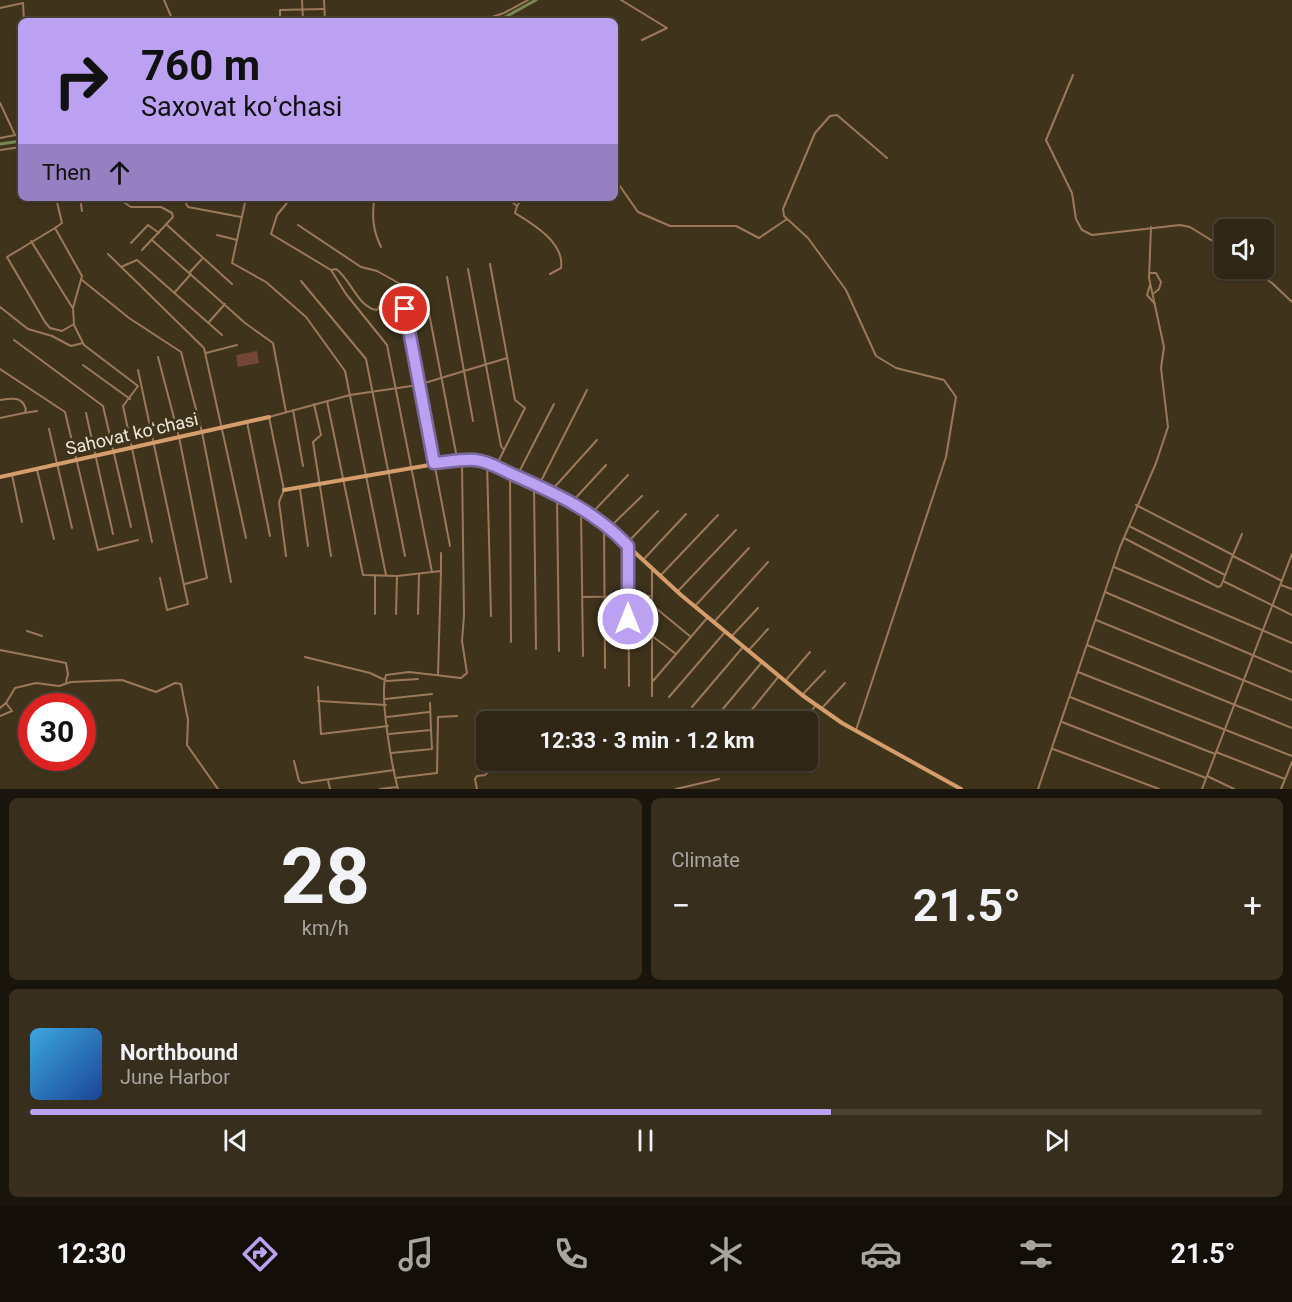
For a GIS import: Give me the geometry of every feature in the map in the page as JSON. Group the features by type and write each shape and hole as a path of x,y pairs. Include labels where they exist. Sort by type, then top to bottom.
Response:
{"street":[{"path":"164,0 172,18"},
{"path":"302,0 303,18"},
{"path":"324,0 325,18"},
{"path":"489,18 528,0"},
{"path":"621,0 667,28 642,40"},
{"path":"0,8 23,3 24,18"},
{"path":"280,18 280,10 324,9"},
{"path":"1073,75 1046,140 1072,193 1076,219 1082,230 1092,235 1151,227 1190,227 1214,242"},
{"path":"0,103 15,135 0,138"},
{"path":"856,730 946,458 956,397 944,380 896,368 876,356 869,346 862,322 840,282 808,238 787,219 783,209 815,133 828,117 837,115 887,158"},
{"path":"0,150 18,147"},
{"path":"618,183 638,212 670,226 736,226 759,238 787,219"},
{"path":"57,201 62,223 7,257 50,328 62,331 74,324"},
{"path":"80,201 82,211"},
{"path":"122,201 131,207 142,205 166,209 173,217 142,250"},
{"path":"185,201 188,207 241,217"},
{"path":"245,201 234,266 266,282 306,317 345,370 386,575"},
{"path":"289,201 277,215 271,234 332,270 346,294 387,345 432,572"},
{"path":"374,201 373,228 381,247"},
{"path":"511,201 517,206"},
{"path":"521,201 515,213 544,231 560,255 561,268 550,274"},
{"path":"131,243 148,225 159,233"},
{"path":"167,225 232,284"},
{"path":"298,225 361,267 377,271 402,285 411,285 428,308 456,453 453,460"},
{"path":"1038,789 1124,538 1136,505 1156,463 1168,427 1161,368 1164,347 1148,273 1151,227"},
{"path":"55,228 78,266 82,280 73,309 74,324 83,343 138,386 123,406 134,448 152,542"},
{"path":"217,235 237,240"},
{"path":"152,240 273,344 286,412"},
{"path":"30,241 73,309"},
{"path":"108,254 200,343 206,353 224,427 246,538"},
{"path":"175,292 202,259"},
{"path":"121,267 138,260 222,335"},
{"path":"490,264 515,400 525,408 496,466"},
{"path":"332,270 336,269 343,274 369,308 377,310 386,297 405,309 450,546"},
{"path":"468,269 501,446 504,450"},
{"path":"1148,273 1156,273 1161,282 1160,289 1153,294"},
{"path":"447,278 473,421"},
{"path":"1266,279 1292,302"},
{"path":"82,280 129,318 181,352 201,432 231,582"},
{"path":"301,281 364,355 405,556"},
{"path":"1150,285 1147,295 1155,304"},
{"path":"208,323 225,304"},
{"path":"0,308 28,328 52,336 71,346 83,343"},
{"path":"14,340 103,406 131,527"},
{"path":"206,353 237,345"},
{"path":"158,357 179,437 207,578 185,584"},
{"path":"286,556 279,502 284,490 269,417 350,395 418,385 507,358"},
{"path":"83,365 130,399"},
{"path":"0,369 65,412 98,550 138,540"},
{"path":"138,370 188,604 167,610 160,578"},
{"path":"536,649 536,484 587,390"},
{"path":"0,400 17,399 25,407 24,413"},
{"path":"327,401 363,574 397,576 441,571"},
{"path":"314,404 321,435 313,442 331,556"},
{"path":"517,476 554,404"},
{"path":"293,410 303,466"},
{"path":"0,418 37,411"},
{"path":"86,413 113,534"},
{"name":"Sahovat koʻchasi","path":"0,477 269,417"},
{"path":"247,422 270,536"},
{"path":"49,429 72,528"},
{"path":"551,491 597,440"},
{"path":"284,490 321,486 453,460 487,462 551,491 592,513 610,527 642,561 802,695 856,730 961,789"},
{"path":"380,789 397,788 385,699 384,680 388,673 461,678 467,673 462,641 464,615 462,460"},
{"path":"487,462 491,616"},
{"path":"571,503 606,465"},
{"path":"36,469 40,472 54,539"},
{"path":"510,473 512,642"},
{"path":"12,475 22,522"},
{"path":"592,513 628,475"},
{"path":"300,489 308,546"},
{"path":"556,494 560,651"},
{"path":"610,527 642,496"},
{"path":"1136,505 1282,581"},
{"path":"581,507 583,656"},
{"path":"629,686 627,545 658,511"},
{"path":"642,561 686,513"},
{"path":"660,576 718,515"},
{"path":"605,523 605,668"},
{"path":"1129,526 1225,575"},
{"path":"678,592 736,530"},
{"path":"1124,538 1217,586 1223,581 1242,534"},
{"path":"695,606 749,548"},
{"path":"437,676 441,553"},
{"path":"1202,789 1280,585 1291,562 1292,554"},
{"path":"714,622 768,562"},
{"path":"1114,567 1292,643"},
{"path":"652,569 652,696"},
{"path":"418,614 419,574"},
{"path":"375,575 375,614"},
{"path":"396,614 397,576"},
{"path":"1223,581 1292,615"},
{"path":"1280,585 1292,589"},
{"path":"1105,592 1292,672"},
{"path":"582,597 652,596"},
{"path":"652,605 691,637"},
{"path":"731,637 758,608"},
{"path":"652,682 708,617"},
{"path":"1096,620 1292,700"},
{"path":"748,651 768,629"},
{"path":"27,632 42,636"},
{"path":"669,697 725,632"},
{"path":"652,636 676,654"},
{"path":"1087,645 1292,728"},
{"path":"692,708 743,647"},
{"path":"0,650 66,663 68,674 66,683"},
{"path":"784,681 810,652"},
{"path":"305,657 370,673 384,680 418,679"},
{"path":"721,711 762,662"},
{"path":"802,695 825,671"},
{"path":"1078,672 1292,756"},
{"path":"751,711 779,676"},
{"path":"0,708 18,686 36,683 59,686 66,683 122,680 156,692 175,683 181,684 188,720 187,745 218,789"},
{"path":"821,709 844,683"},
{"path":"318,687 321,734 388,726"},
{"path":"385,699 432,694"},
{"path":"1070,696 1285,779"},
{"path":"318,701 386,705"},
{"path":"0,716 12,711 6,703"},
{"path":"391,753 432,749 430,703"},
{"path":"811,711 816,705"},
{"path":"387,717 430,712"},
{"path":"395,778 437,773 438,717 457,716"},
{"path":"1062,722 1234,789"},
{"path":"389,734 431,730"},
{"path":"1053,749 1159,789"},
{"path":"294,761 300,783 394,770"},
{"path":"1281,789 1292,762"},
{"path":"477,789 475,779 477,776 485,775 490,771"},
{"path":"676,789 719,779"},
{"path":"328,780 330,789"}],"shaded area":[{"path":"257,351 259,363 238,367 236,355"}],"waterway":[{"path":"503,18 536,0"},
{"path":"0,144 18,141"}],"route":[{"path":"405,309 434,463 453,460 487,462 551,491 592,513 610,527 628,546 628,619"}]}
